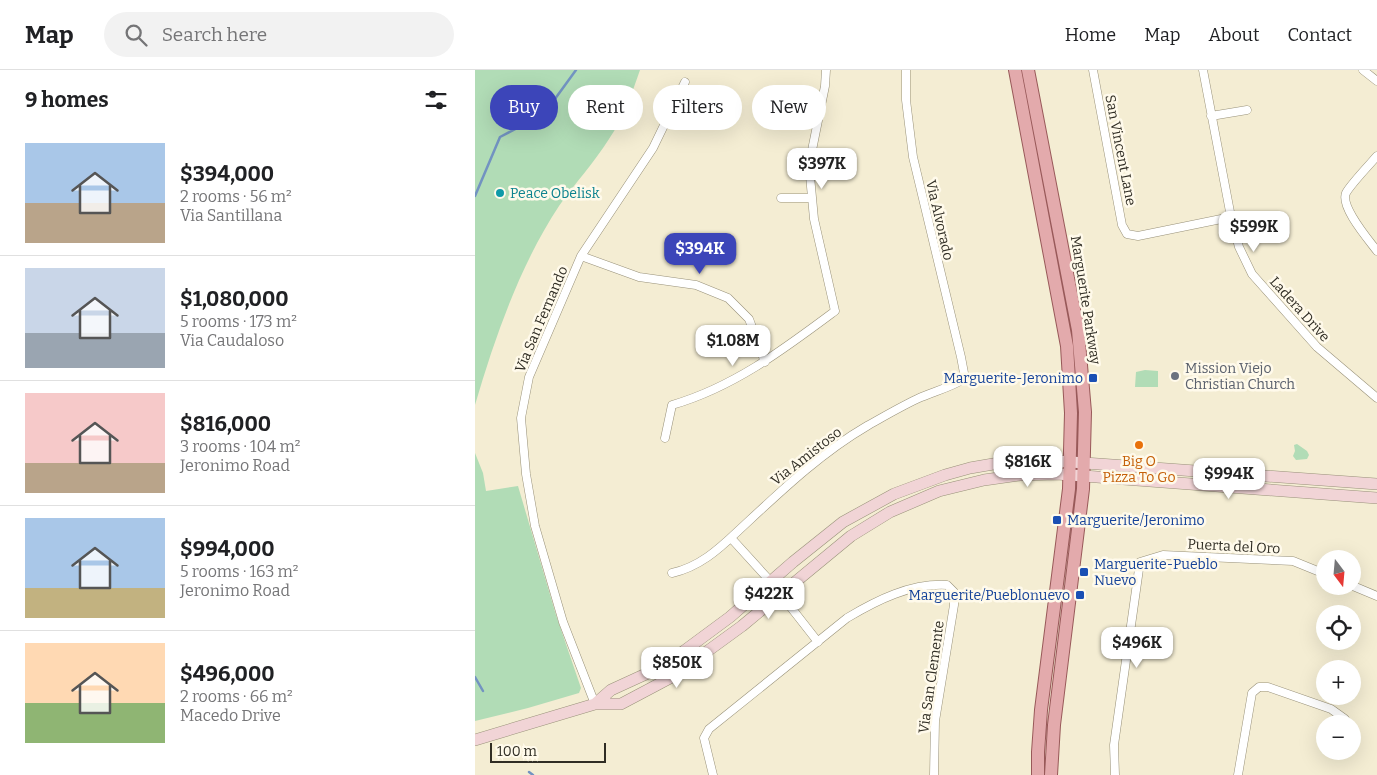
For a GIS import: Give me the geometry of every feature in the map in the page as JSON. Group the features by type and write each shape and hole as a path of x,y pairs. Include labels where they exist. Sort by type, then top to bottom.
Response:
{"main road":[{"name":"Marguerite Parkway","path":"1015,70 1067,346 1075,466 1083,476 1053,725 1051,775"},
{"name":"Marguerite Parkway","path":"1028,70 1079,330 1085,412 1075,466 1041,710 1038,775"},
{"path":"595,704 611,690 659,668 684,651 843,522 893,494 970,468 999,463 1037,461 1075,466 1377,484"},
{"path":"475,740 595,704 621,704 672,677 742,626 851,536 890,512 918,499 939,491 984,480 1075,466"},
{"path":"1083,476 1377,498"}],"street":[{"path":"665,438 672,405 716,390 765,362 835,311 814,219 809,165 825,86 826,70"},
{"name":"Via Alvorado","path":"906,70 906,100 913,157 964,373"},
{"name":"San Vincent Lane","path":"1093,70 1122,225 1127,234 1138,236 1231,217"},
{"name":"Ladera Drive","path":"1203,70 1231,217 1239,247 1251,274 1317,347 1377,398"},
{"path":"1363,70 1377,81"},
{"name":"Via San Fernando","path":"595,704 563,622 535,526 525,474 521,418 529,377 581,256 653,148 685,82"},
{"path":"1211,116 1247,110"},
{"path":"1377,156 1346,193 1345,203 1359,227 1377,251"},
{"path":"781,198 812,198"},
{"path":"581,256 639,277 696,285 728,298 749,319 765,362"},
{"name":"Via Amistoso","path":"672,573 686,570 696,565 718,550 788,485 821,458 865,427 916,399 956,384 962,380 964,373"},
{"path":"713,775 704,738 709,729 818,642 771,582 731,538"},
{"name":"Puerta del Oro","path":"1115,775 1114,745 1141,562 1163,555 1293,561 1316,570"},
{"name":"Via San Clemente","path":"818,642 847,618 871,604 934,584 947,585 954,592 935,721 934,775"},
{"path":"1361,589 1377,596"},
{"path":"1238,775 1252,693 1259,687 1276,689 1331,709 1339,715"}],"green space":[{"path":"475,70 640,70 635,85 568,85 568,130 615,130 559,206 532,252 500,328 475,405"},
{"path":"1145,370 1158,371 1158,387 1135,387 1136,372"},
{"path":"1297,444 1307,451 1309,455 1307,459 1296,460 1293,456 1295,451 1294,445"},
{"path":"475,453 483,473 486,491 518,486 556,615 581,688 579,693 475,721"}],"waterway":[{"path":"475,196 500,137 544,114 576,70"},
{"path":"475,677 483,691"},
{"path":"529,772 533,775"}],"place":[{"name":"Peace Obelisk","path":"500,193"},
{"name":"Mission Viejo Christian Church","path":"1175,376"},
{"name":"Marguerite-Jeronimo","path":"1093,378"},
{"name":"Big O Pizza To Go","path":"1139,445"},
{"name":"Marguerite/Jeronimo","path":"1057,520"},
{"name":"Marguerite-Pueblo Nuevo","path":"1084,572"},
{"name":"Marguerite/Pueblonuevo","path":"1080,595"}]}
